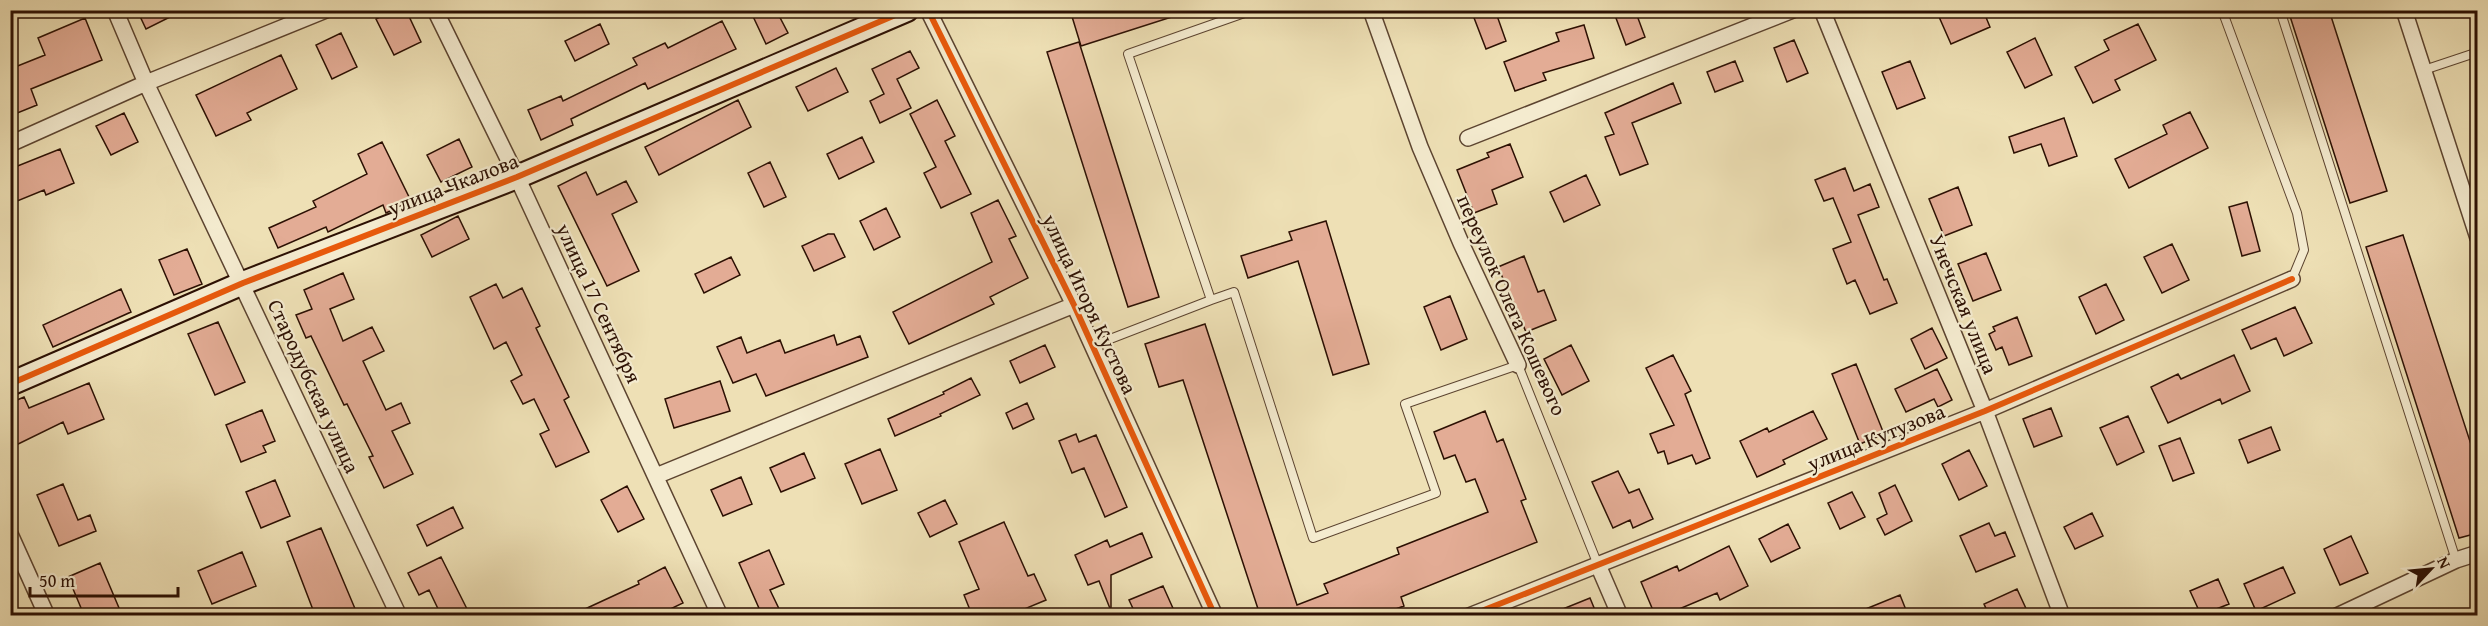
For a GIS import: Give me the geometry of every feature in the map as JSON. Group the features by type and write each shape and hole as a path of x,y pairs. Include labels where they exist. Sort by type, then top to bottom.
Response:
{"street":[{"name":"Стародубская улица","path":"115,10 146,83 399,615"},
{"path":"10,144 146,83 326,10"},
{"name":"улица 17 Сентября","path":"435,10 517,177 720,615"},
{"name":"улица Чкалова","path":"10,384 243,284 517,177 907,10"},
{"name":"улица Игоря Кустова","path":"928,10 1074,305 1215,615"},
{"name":"переулок Олега Кошевого","path":"1371,10 1420,147 1461,243 1518,365"},
{"path":"1468,138 1793,10"},
{"name":"Унечская улица","path":"1822,10 1985,411 2062,615"},
{"path":"2404,10 2478,238"},
{"name":"улица Кутузова","path":"1469,615 1985,411 2292,279"},
{"path":"656,476 1074,305"},
{"path":"10,534 47,615"},
{"path":"2337,615 2456,560 2478,553"},
{"name":"переулок Олега Кошевого","path":"1598,565 1620,615"}],"lane":[{"path":"1211,300 1128,54 1252,10"},
{"path":"2223,10 2297,213 2304,250 2292,279"},
{"path":"2280,10 2456,560"},
{"path":"2424,70 2478,52"},
{"path":"1092,346 1234,292 1313,538 1436,493 1405,404 1518,365"},
{"name":"переулок Олега Кошевого","path":"1518,365 1598,565"}],"building":[{"path":"137,10 184,10 146,29"},
{"path":"393,10 406,10 421,42 394,55 376,19"},
{"path":"750,10 776,10 788,33 766,44"},
{"path":"1070,10 1180,10 1181,14 1081,46"},
{"path":"1471,10 1495,10 1506,41 1486,49"},
{"path":"1613,10 1635,10 1645,37 1626,45"},
{"path":"1936,10 1983,10 1990,27 1951,44"},
{"path":"2288,10 2329,10 2387,191 2350,203"},
{"path":"85,18 102,60 31,89 37,105 10,116 10,69 45,55 38,38"},
{"path":"722,21 736,49 648,89 645,83 571,119 573,125 541,140 528,110 561,96 563,101 637,65 633,58 665,43 668,48"},
{"path":"600,24 609,44 575,61 565,41"},
{"path":"2138,24 2156,60 2115,80 2120,90 2093,103 2075,67 2109,50 2104,40"},
{"path":"1584,25 1594,58 1543,73 1546,80 1515,91 1504,62 1559,41 1556,33"},
{"path":"341,33 357,67 332,79 316,45"},
{"path":"2035,38 2052,75 2025,88 2007,52"},
{"path":"1794,40 1808,73 1787,82 1774,48"},
{"path":"1079,42 1159,297 1128,307 1047,52"},
{"path":"910,51 919,68 897,79 911,108 880,123 870,101 884,94 872,69"},
{"path":"281,55 297,89 247,113 251,120 216,136 196,95"},
{"path":"1735,61 1743,81 1715,92 1707,72"},
{"path":"1910,61 1925,98 1897,109 1882,72"},
{"path":"836,68 848,92 808,111 796,87"},
{"path":"1673,83 1681,103 1632,123 1648,164 1620,175 1605,137 1614,134 1605,113"},
{"path":"738,100 751,127 659,175 645,147"},
{"path":"937,100 955,136 945,141 971,194 941,208 924,173 936,167 910,114"},
{"path":"2190,112 2208,148 2129,188 2115,159 2167,134 2163,125"},
{"path":"124,113 138,142 111,155 96,126"},
{"path":"2064,118 2077,156 2049,166 2041,144 2014,153 2009,137"},
{"path":"862,137 874,162 839,179 827,154"},
{"path":"459,139 472,167 441,182 427,155"},
{"path":"382,142 411,201 386,213 383,205 328,232 326,227 278,248 269,228 316,207 313,201 367,174 358,154"},
{"path":"1510,144 1523,177 1492,190 1497,204 1474,213 1457,170 1489,157 1487,153"},
{"path":"60,149 74,183 46,195 44,190 10,204 10,169"},
{"path":"770,162 786,197 764,207 748,173"},
{"path":"1845,168 1854,191 1870,184 1879,207 1858,215 1884,280 1887,279 1897,303 1870,314 1855,280 1847,284 1833,249 1851,242 1833,198 1824,201 1815,180"},
{"path":"586,172 597,195 626,181 637,202 612,214 639,271 607,286 558,186"},
{"path":"1586,175 1600,205 1564,222 1550,192"},
{"path":"1958,187 1972,225 1944,236 1929,199"},
{"path":"998,200 1016,236 1009,239 1028,278 990,297 994,304 909,344 893,312 992,262 971,213"},
{"path":"2247,202 2260,251 2242,256 2229,207"},
{"path":"886,208 900,237 874,250 860,221"},
{"path":"458,216 469,239 432,257 421,235"},
{"path":"1326,221 1369,364 1333,375 1298,261 1248,278 1241,256 1292,240 1289,232"},
{"path":"828,234 834,234 845,257 814,271 802,246"},
{"path":"2403,235 2478,466 2478,533 2459,538 2366,247"},
{"path":"2172,244 2189,280 2162,293 2144,257"},
{"path":"187,249 202,284 174,295 159,260"},
{"path":"1986,253 2001,290 1973,301 1958,264"},
{"path":"1524,256 1538,292 1544,290 1556,320 1526,332 1498,267"},
{"path":"731,257 740,275 704,293 695,274"},
{"path":"343,273 354,299 330,309 343,341 372,327 384,351 363,361 386,410 401,403 410,423 392,431 413,474 384,488 369,457 373,456 347,404 344,405 311,336 306,338 296,315 312,309 304,290"},
{"path":"496,284 503,298 522,288 540,326 536,328 569,397 564,400 589,452 556,467 540,434 549,430 534,399 523,404 511,381 522,375 506,342 494,349 470,297"},
{"path":"2106,284 2124,320 2096,334 2079,297"},
{"path":"121,289 131,312 53,347 43,325"},
{"path":"1450,296 1467,339 1441,350 1424,307"},
{"path":"2295,307 2312,343 2284,356 2276,338 2251,349 2242,330"},
{"path":"2017,317 2032,356 2009,365 2002,347 1996,350 1989,334 1995,331 1993,327"},
{"path":"218,322 245,382 215,395 188,334"},
{"path":"1205,324 1297,605 1328,593 1324,584 1399,554 1397,548 1488,512 1475,479 1466,482 1455,455 1444,459 1434,432 1485,411 1497,442 1503,439 1526,499 1521,501 1537,542 1401,597 1404,606 1379,615 1260,615 1183,380 1159,387 1145,344"},
{"path":"1932,328 1947,358 1925,369 1911,339"},
{"path":"834,335 837,345 860,336 868,357 766,396 756,374 733,383 717,347 741,337 747,353 780,340 785,353"},
{"path":"1045,345 1055,367 1020,383 1010,361"},
{"path":"1571,345 1589,381 1562,395 1544,359"},
{"path":"1673,355 1691,391 1685,394 1710,458 1696,464 1692,455 1668,464 1664,451 1658,453 1650,434 1674,425 1646,368"},
{"path":"2234,355 2250,391 2222,404 2220,399 2168,423 2151,387 2178,374 2181,379"},
{"path":"1856,364 1884,434 1860,444 1832,374"},
{"path":"1937,369 1952,400 1938,407 1934,399 1906,412 1895,389"},
{"path":"971,378 980,395 940,414 941,416 895,436 888,419 944,394 943,392"},
{"path":"720,381 730,411 674,428 665,399"},
{"path":"89,383 104,419 68,434 63,422 10,448 10,403 24,397 29,408"},
{"path":"1027,403 1034,419 1013,429 1006,413"},
{"path":"2051,408 2062,436 2034,447 2023,419"},
{"path":"262,410 275,441 263,446 266,452 241,462 226,425"},
{"path":"1813,411 1827,439 1783,460 1785,464 1757,477 1740,441 1767,428 1769,432"},
{"path":"2128,416 2144,452 2117,465 2100,428"},
{"path":"2271,427 2280,450 2248,463 2239,440"},
{"path":"1076,434 1079,442 1096,435 1127,507 1105,517 1084,468 1072,473 1059,441"},
{"path":"2180,438 2194,473 2173,481 2159,446"},
{"path":"880,449 897,490 862,504 845,464"},
{"path":"1969,450 1987,486 1959,500 1942,464"},
{"path":"804,453 815,478 781,492 770,468"},
{"path":"1618,471 1629,493 1639,489 1653,519 1633,528 1630,520 1613,528 1592,482"},
{"path":"741,477 752,504 723,516 711,490"},
{"path":"275,480 290,516 261,528 246,492"},
{"path":"63,484 78,520 90,515 96,531 59,546 37,495"},
{"path":"1895,485 1912,521 1885,535 1877,519 1887,514 1879,493"},
{"path":"627,486 644,519 618,532 601,500"},
{"path":"1852,492 1865,517 1840,529 1828,503"},
{"path":"945,500 957,524 930,537 918,513"},
{"path":"453,507 463,528 427,546 417,525"},
{"path":"2092,513 2103,536 2075,549 2064,527"},
{"path":"1004,522 1028,576 1034,574 1046,600 1010,615 972,615 964,595 979,589 959,542"},
{"path":"1989,523 1995,536 2005,532 2015,556 1976,572 1960,536"},
{"path":"1788,524 1800,548 1771,562 1759,539"},
{"path":"321,528 356,611 346,615 315,615 287,542"},
{"path":"1142,533 1152,557 1111,575 1111,611 1099,581 1088,585 1075,555 1107,540 1110,547"},
{"path":"2351,536 2368,573 2340,585 2324,549"},
{"path":"1729,546 1748,586 1720,600 1717,593 1665,615 1655,615 1641,582 1677,566 1679,571"},
{"path":"769,550 784,584 770,590 782,615 762,615 739,563"},
{"path":"242,552 256,586 212,604 198,571"},
{"path":"441,557 470,615 441,615 429,590 419,595 408,573"},
{"path":"100,563 122,615 84,615 68,577"},
{"path":"665,567 683,603 658,615 572,615 639,584 638,581"},
{"path":"2283,567 2295,593 2256,611 2244,584"},
{"path":"2218,579 2229,604 2201,615 2190,591"},
{"path":"1163,586 1176,615 1136,615 1129,600"},
{"path":"2017,589 2029,615 1989,615 1984,604"},
{"path":"1900,595 1908,615 1851,615"},
{"path":"1590,598 1597,615 1548,615"}],"cycle path":[{"path":"10,384 243,283 517,177 907,10"},
{"path":"928,10 1074,305 1215,616"},
{"path":"1469,616 1985,411 2292,279"}]}
